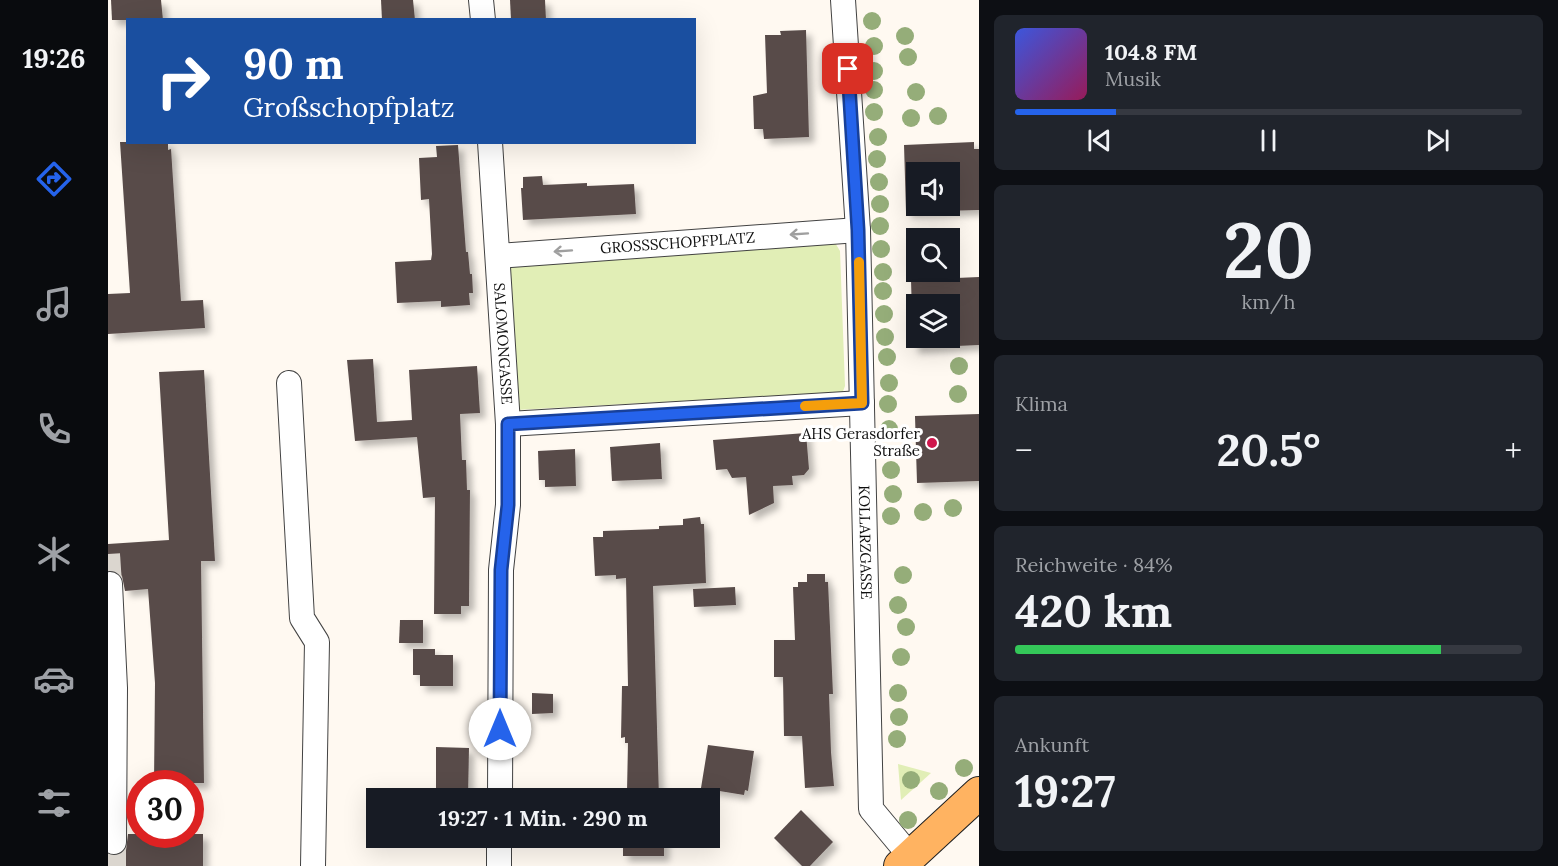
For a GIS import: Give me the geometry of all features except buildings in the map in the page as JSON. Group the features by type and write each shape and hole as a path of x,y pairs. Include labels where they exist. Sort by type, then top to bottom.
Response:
{"main road":[{"path":"905,861 979,793"}],"street":[{"path":"481,0 483,18"},
{"name":"KOLLARZGASSE","path":"843,0 858,230 871,808 905,861"},
{"name":"SALOMONGASSE","path":"490,144 508,424 508,505 501,570 500,788"},
{"name":"GROSSSCHOPFPLATZ","path":"498,256 858,230"},
{"path":"289,383 302,618 317,642 313,866"},
{"path":"508,424 862,403"},
{"path":"110,584 115,688 114,842"},
{"path":"499,848 499,866"}],"green space":[{"path":"834,241 840,251 845,386 842,394 759,402 735,398 516,410 510,262"},
{"path":"898,764 931,773 901,800"}],"tunnel":[{"path":"108,554 110,584"},
{"path":"114,842 114,866"}],"slow traffic":[{"path":"805,406 862,403 859,262"}],"place":[{"name":"AHS Gerasdorfer Straße","path":"932,443"}],"route":[{"path":"500,729 501,570 508,505 508,424 862,403 858,230 848,69"}]}
